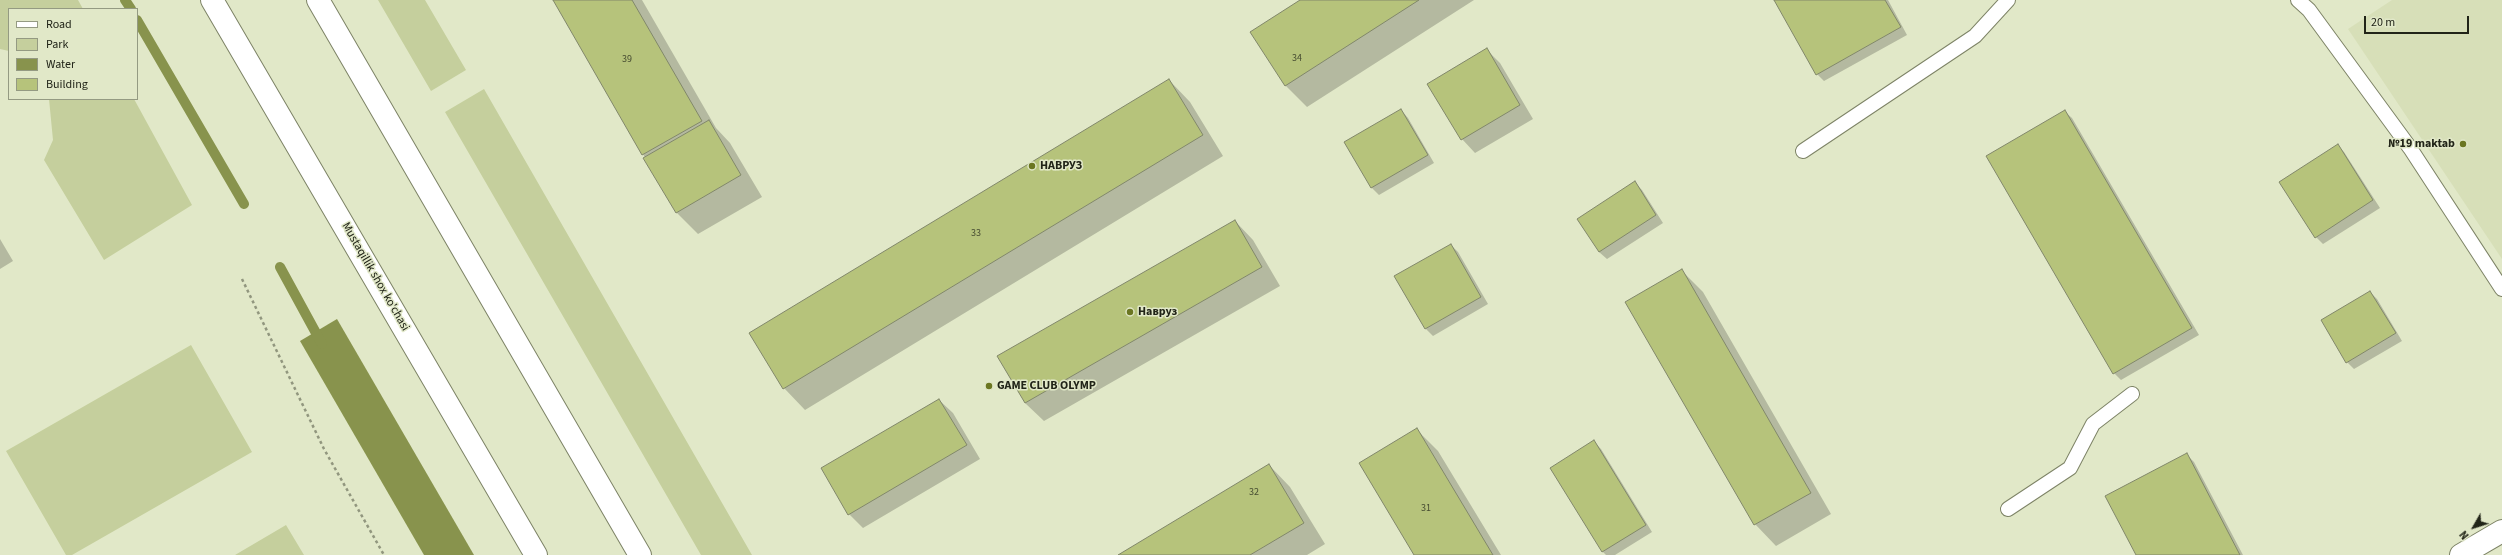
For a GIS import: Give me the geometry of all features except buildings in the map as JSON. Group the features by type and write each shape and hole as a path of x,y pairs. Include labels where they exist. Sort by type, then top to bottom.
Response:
{"main road":[{"name":"Mustaqillik shox ko'chasi","path":"212,0 536,555"},
{"path":"318,0 640,555"},
{"path":"2461,555 2502,530"}],"lane":[{"path":"1802,151 1975,36 2008,0"},
{"path":"2298,0 2309,10 2410,148 2502,289"},
{"path":"2008,509 2070,468 2093,424 2132,394"}],"path":[{"path":"242,279 324,449 384,555"}],"shaded area":[{"name":"№19 maktab","path":"2392,0 2502,0 2502,259 2348,29"}],"green space":[{"path":"0,0 78,0 82,8 8,8 8,51 0,49"},
{"path":"378,0 425,0 466,70 431,91"},
{"path":"484,89 752,555 701,555 445,112"},
{"path":"49,100 135,100 192,205 104,260 44,160 53,140"},
{"path":"191,345 252,452 72,555 66,555 6,451"},
{"path":"286,525 304,555 235,555"}],"water":[{"path":"337,319 474,555 424,555 300,341"}],"waterway":[{"path":"125,0 130,8"},
{"path":"138,22 244,204"},
{"path":"280,267 322,344"}],"place":[{"name":"№19 maktab","path":"2463,144"},
{"name":"НАВРУЗ","path":"1032,166"},
{"name":"Навруз","path":"1130,312"},
{"name":"GAME CLUB OLYMP","path":"989,386"}]}
